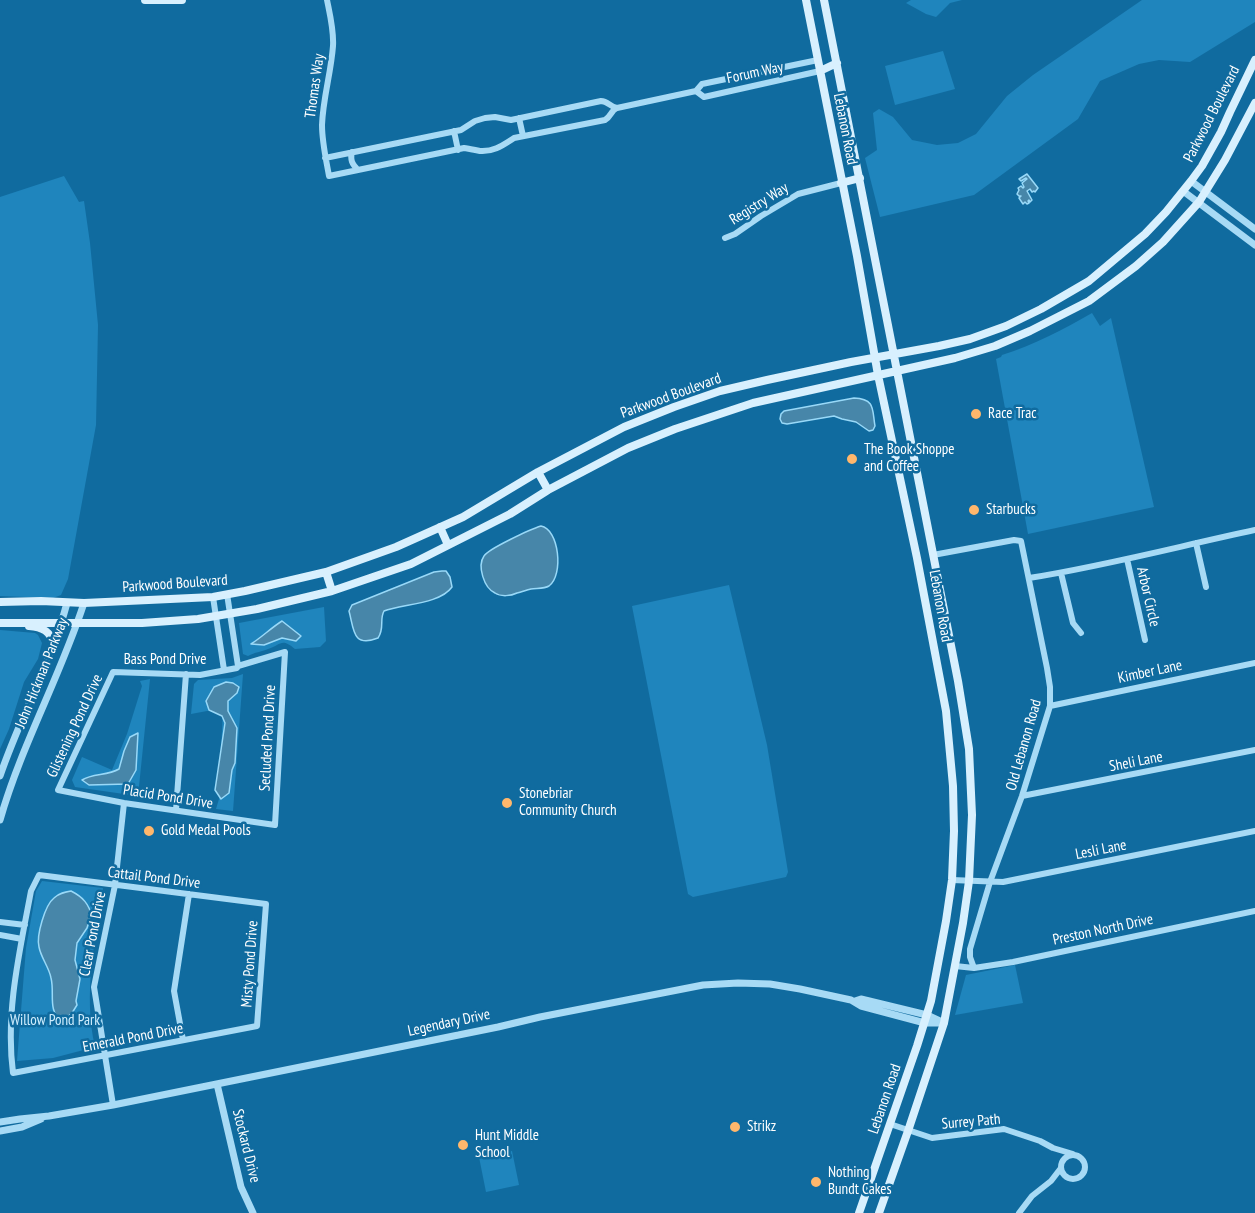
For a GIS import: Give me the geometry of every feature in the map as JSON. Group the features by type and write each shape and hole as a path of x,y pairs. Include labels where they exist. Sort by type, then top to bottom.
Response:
{"main road":[{"path":"145,0 182,0"},
{"name":"Lebanon Road","path":"806,0 857,256 878,375 917,558 946,711 951,757 954,831 952,880 944,933 926,1019 859,1213"},
{"name":"Lebanon Road","path":"824,0 958,681 969,749 972,815 969,881 944,1023 909,1131 879,1213"},
{"path":"818,60 837,63"},
{"name":"Parkwood Boulevard","path":"0,602 84,603 213,597 327,572 396,547 463,517 538,472 624,427 674,407 720,391 939,346 1006,326 1085,284 1144,234 1191,182 1202,166 1255,60"},
{"path":"820,71 837,63"},
{"name":"Parkwood Boulevard","path":"0,623 142,623 216,617 332,591 411,564 510,514 548,490 628,448 675,429 753,403 955,358 995,346 1089,301 1136,266 1163,242 1205,192 1255,104"},
{"path":"842,183 860,178"},
{"path":"1085,284 1098,295"},
{"path":"1085,284 1089,301"},
{"path":"538,472 548,490"},
{"path":"440,527 448,545"},
{"path":"917,558 933,555"},
{"path":"327,572 332,591"},
{"path":"11,622 44,629 48,632 53,644"}],"street":[{"name":"Thomas Way","path":"327,0 333,44 322,118 322,139 329,176"},
{"name":"Forum Way","path":"329,176 468,148 481,151 492,150 513,138 606,119 617,108 696,92 702,84 818,60"},
{"name":"Forum Way","path":"696,92 704,97 820,71"},
{"name":"Forum Way","path":"325,158 464,129 475,121 485,118 495,117 508,120 602,101 617,108"},
{"path":"519,118 523,136"},
{"path":"454,131 458,150"},
{"path":"352,152 352,162 358,170"},
{"path":"1191,182 1255,229"},
{"name":"Registry Way","path":"725,238 798,194 842,183"},
{"path":"1183,191 1255,245"},
{"path":"1029,578 1255,530"},
{"name":"Old Lebanon Road","path":"933,555 1021,540 1050,687 1050,706 1022,796 990,882 970,949 974,968"},
{"path":"1196,543 1206,587"},
{"name":"Arbor Circle","path":"1127,559 1145,640"},
{"path":"1061,573 1073,622 1081,633"},
{"path":"227,594 238,666"},
{"path":"213,597 224,670"},
{"name":"John Hickman Parkway","path":"0,776 9,748 62,622 67,603"},
{"name":"John Hickman Parkway","path":"0,820 16,772 84,603"},
{"name":"Bass Pond Drive","path":"113,672 200,675 237,668 285,652"},
{"name":"Secluded Pond Drive","path":"275,825 285,652"},
{"name":"Kimber Lane","path":"1050,706 1255,663"},
{"name":"Glistening Pond Drive","path":"58,790 113,672"},
{"path":"176,810 186,674"},
{"name":"Sheli Lane","path":"1022,796 1255,750"},
{"name":"Placid Pond Drive","path":"58,790 124,803 275,825"},
{"name":"Clear Pond Drive","path":"112,1105 94,987 115,885 124,803"},
{"name":"Lesli Lane","path":"952,880 1003,882 1255,831"},
{"name":"Cattail Pond Drive","path":"25,925 31,891 39,875 266,904"},
{"path":"183,1040 174,991 189,894"},
{"name":"Misty Pond Drive","path":"257,1026 266,904"},
{"name":"Preston North Drive","path":"955,966 974,968 1013,962 1255,911"},
{"path":"0,922 25,925 22,939 0,935"},
{"name":"Emerald Pond Drive","path":"22,939 13,994 11,1058 13,1073 257,1026"},
{"name":"Legendary Drive","path":"0,1122 112,1105 703,985 738,982 770,984 855,1001 861,1006 944,1023"},
{"name":"Stockard Drive","path":"217,1084 241,1187 253,1213"},
{"name":"Legendary Drive","path":"0,1131 22,1127 49,1116"},
{"name":"Surrey Path","path":"890,1124 932,1138 1004,1130 1073,1154"},
{"path":"1053,1148 1063,1174 1068,1178"},
{"path":"1019,1213 1032,1196 1051,1181 1068,1155 1073,1154 1082,1158 1085,1169 1079,1178 1051,1181"}],"green space":[{"path":"911,0 962,0 950,3 936,17 906,3"},
{"path":"1142,0 1255,0 1255,22 1190,62 1159,60 1139,64 1100,81 1078,119 974,195 880,217 865,158 877,150 873,113 879,109 893,117 912,140 937,145 958,143 976,134 1007,96 1033,75"},
{"path":"943,51 955,89 895,105 885,66"},
{"path":"64,176 79,202 84,201 90,243 98,325 96,425 68,579 61,595 53,598 0,596 0,197"},
{"path":"1092,313 1100,326 1111,318 1154,507 1028,534 996,359"},
{"path":"729,585 767,745 788,872 786,877 693,897 688,894 632,606"},
{"path":"324,607 326,641 320,647 295,649 287,643 281,643 248,656 243,654 239,623"},
{"path":"0,630 35,633 42,643 38,659 24,682 0,749"},
{"path":"243,674 233,811 216,809 219,799 223,708 191,714 194,684 198,680 232,678"},
{"path":"150,679 138,796 75,787 72,780 82,757 112,770 127,734 142,686 140,681"},
{"name":"Willow Pond Park","path":"42,881 103,888 90,987 95,1047 53,1058 17,1061 26,948 36,891"},
{"path":"1015,965 1023,1003 955,1015 966,975"},
{"path":"512,1151 519,1185 486,1192 479,1157"}],"shaded area":[{"path":"1027,174 1038,188 1035,192 1030,189 1027,191 1032,200 1023,204 1019,198 1021,196 1017,194 1018,188 1024,187 1022,183 1027,179 1021,181 1019,179"},
{"path":"854,398 866,401 872,406 875,426 873,430 869,431 856,422 834,416 787,424 782,423 780,419 784,411"},
{"path":"541,526 552,535 555,543 558,563 554,580 547,587 509,595 500,595 491,590 485,582 482,571 484,556 501,544"},
{"path":"446,571 452,587 446,593 430,600 384,611 378,638 363,641 356,635 349,611 352,605 434,572"},
{"path":"282,621 301,636 296,641 282,638 264,645 251,644 274,627"},
{"path":"226,682 239,687 237,693 228,701 228,711 237,728 235,763 229,793 221,799 215,790 225,723 222,716 209,710 206,701 214,687"},
{"path":"138,733 136,770 128,784 89,785 82,780 119,769 130,737"},
{"path":"71,891 85,901 92,917 77,943 75,960 80,979 77,1005 62,1022 53,1007 51,978 38,942 40,929 51,902 56,896"}],"place":[{"name":"Race Trac","path":"976,414"},
{"name":"The Book Shoppe and Coffee","path":"852,459"},
{"name":"Starbucks","path":"974,510"},
{"name":"Stonebriar Community Church","path":"507,803"},
{"name":"Gold Medal Pools","path":"149,831"},
{"name":"Strikz","path":"735,1127"},
{"name":"Hunt Middle School","path":"463,1145"},
{"name":"Nothing Bundt Cakes","path":"816,1182"}]}
